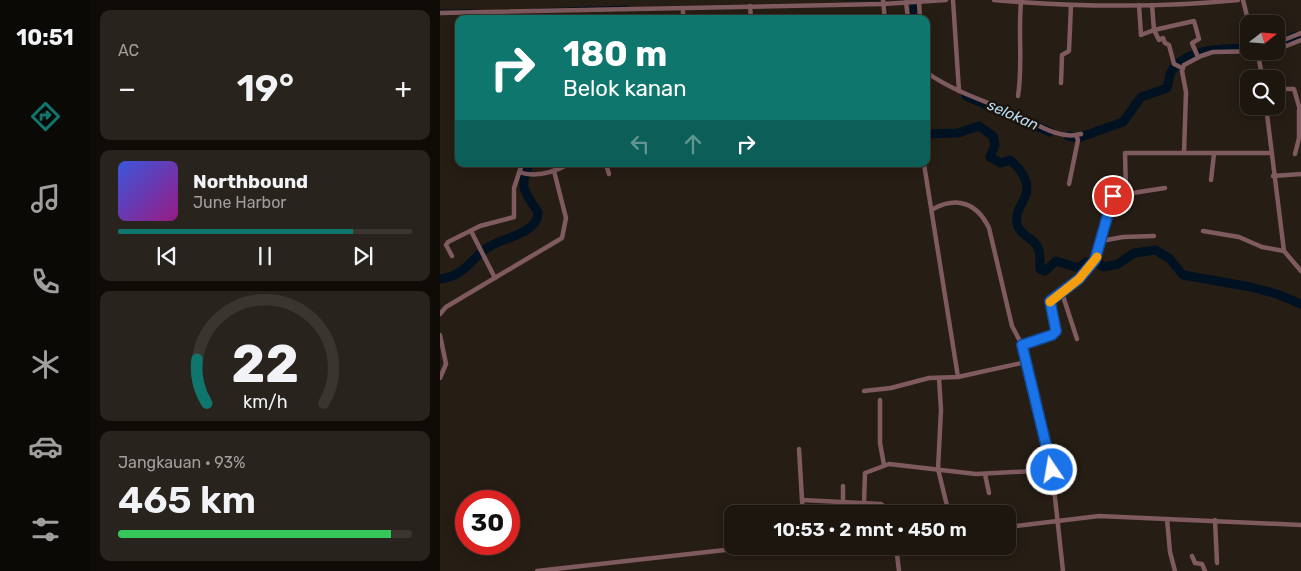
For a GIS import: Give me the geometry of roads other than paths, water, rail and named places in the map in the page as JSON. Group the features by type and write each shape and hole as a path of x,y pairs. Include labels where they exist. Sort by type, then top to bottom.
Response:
{"street":[{"path":"696,0 696,7"},
{"path":"440,13 683,8 844,2 889,3 946,0"},
{"path":"953,0 959,91"},
{"path":"994,0 1050,2 1071,5 1108,3 1152,5 1238,0"},
{"path":"1243,0 1247,15"},
{"path":"915,1 919,15"},
{"path":"906,2 908,15"},
{"path":"1018,96 1021,79 1019,49 1021,35 1019,22 1021,2"},
{"path":"1061,83 1062,54 1069,51 1071,5"},
{"path":"1139,5 1141,35 1154,30 1194,21 1200,39 1192,43 1197,55"},
{"path":"1152,5 1154,30 1160,40 1163,38 1165,43 1169,45 1174,64 1182,68"},
{"path":"750,6 751,15"},
{"path":"683,8 683,15"},
{"path":"1285,39 1301,33"},
{"path":"1285,46 1301,40"},
{"path":"1182,68 1197,55 1213,52 1240,52"},
{"path":"1182,68 1186,92 1184,153"},
{"path":"930,74 959,91 1044,128 1078,136 1069,184"},
{"path":"1285,89 1294,89 1300,111 1299,138 1295,154"},
{"path":"1267,115 1273,176 1284,251 1301,271"},
{"path":"1126,192 1125,153 1272,153"},
{"path":"1211,180 1214,154"},
{"path":"452,256 446,243 471,231 514,216 514,188 524,174 523,167"},
{"path":"524,174 554,171 563,167"},
{"path":"607,167 609,174"},
{"path":"925,167 933,209 958,377"},
{"path":"440,314 446,307 562,238 566,218 554,171"},
{"path":"1273,176 1301,174"},
{"path":"1022,345 1052,335 1056,331 1050,303 1094,262 1112,196 1126,192 1165,188"},
{"path":"933,209 948,202 962,203 976,211 986,222 1012,326 1022,345 1052,470 1063,571"},
{"path":"471,231 495,278"},
{"path":"1203,231 1239,237 1262,247 1284,251"},
{"path":"1101,241 1123,237 1154,236"},
{"path":"1062,293 1077,339"},
{"path":"440,335 446,364 440,378"},
{"path":"864,391 891,388 929,378 958,377 1026,362"},
{"path":"939,378 941,410 938,469 947,505"},
{"path":"880,400 880,442 884,465"},
{"path":"799,450 802,505"},
{"path":"864,503 864,475 871,469 884,465 894,464 985,474 1052,470"},
{"path":"985,474 989,493"},
{"path":"843,486 843,502"},
{"path":"802,500 883,505"},
{"path":"1016,526 1099,516 1301,525"},
{"path":"1167,519 1170,552 1175,571"},
{"path":"1215,520 1216,563"},
{"path":"537,571 724,550"},
{"path":"897,555 900,571"},
{"path":"1192,556 1195,564 1202,564 1205,571"}],"waterway":[{"path":"842,0 882,0"},
{"name":"selokan","path":"914,0 915,15"},
{"path":"886,5 887,15"},
{"path":"536,9 628,6"},
{"path":"440,10 472,10"},
{"name":"selokan","path":"1285,41 1296,36"},
{"name":"selokan","path":"1068,136 1078,138 1123,122 1141,97 1167,88 1172,71 1180,62 1189,57 1198,53 1219,49 1240,48"},
{"name":"selokan","path":"966,96 1050,132"},
{"path":"930,134 958,133 979,126 993,136 995,145 990,157 1001,163 1010,160 1017,166 1025,179 1027,189 1025,198 1018,211 1017,223 1021,231 1039,249 1040,269 1045,271 1056,261 1078,268 1086,262 1098,263 1104,267 1118,264 1134,253 1155,250 1169,258 1183,275 1251,287 1277,294 1301,304"},
{"path":"440,279 457,274 485,249 533,225 537,219 538,212 526,194 524,178 528,167"}]}
